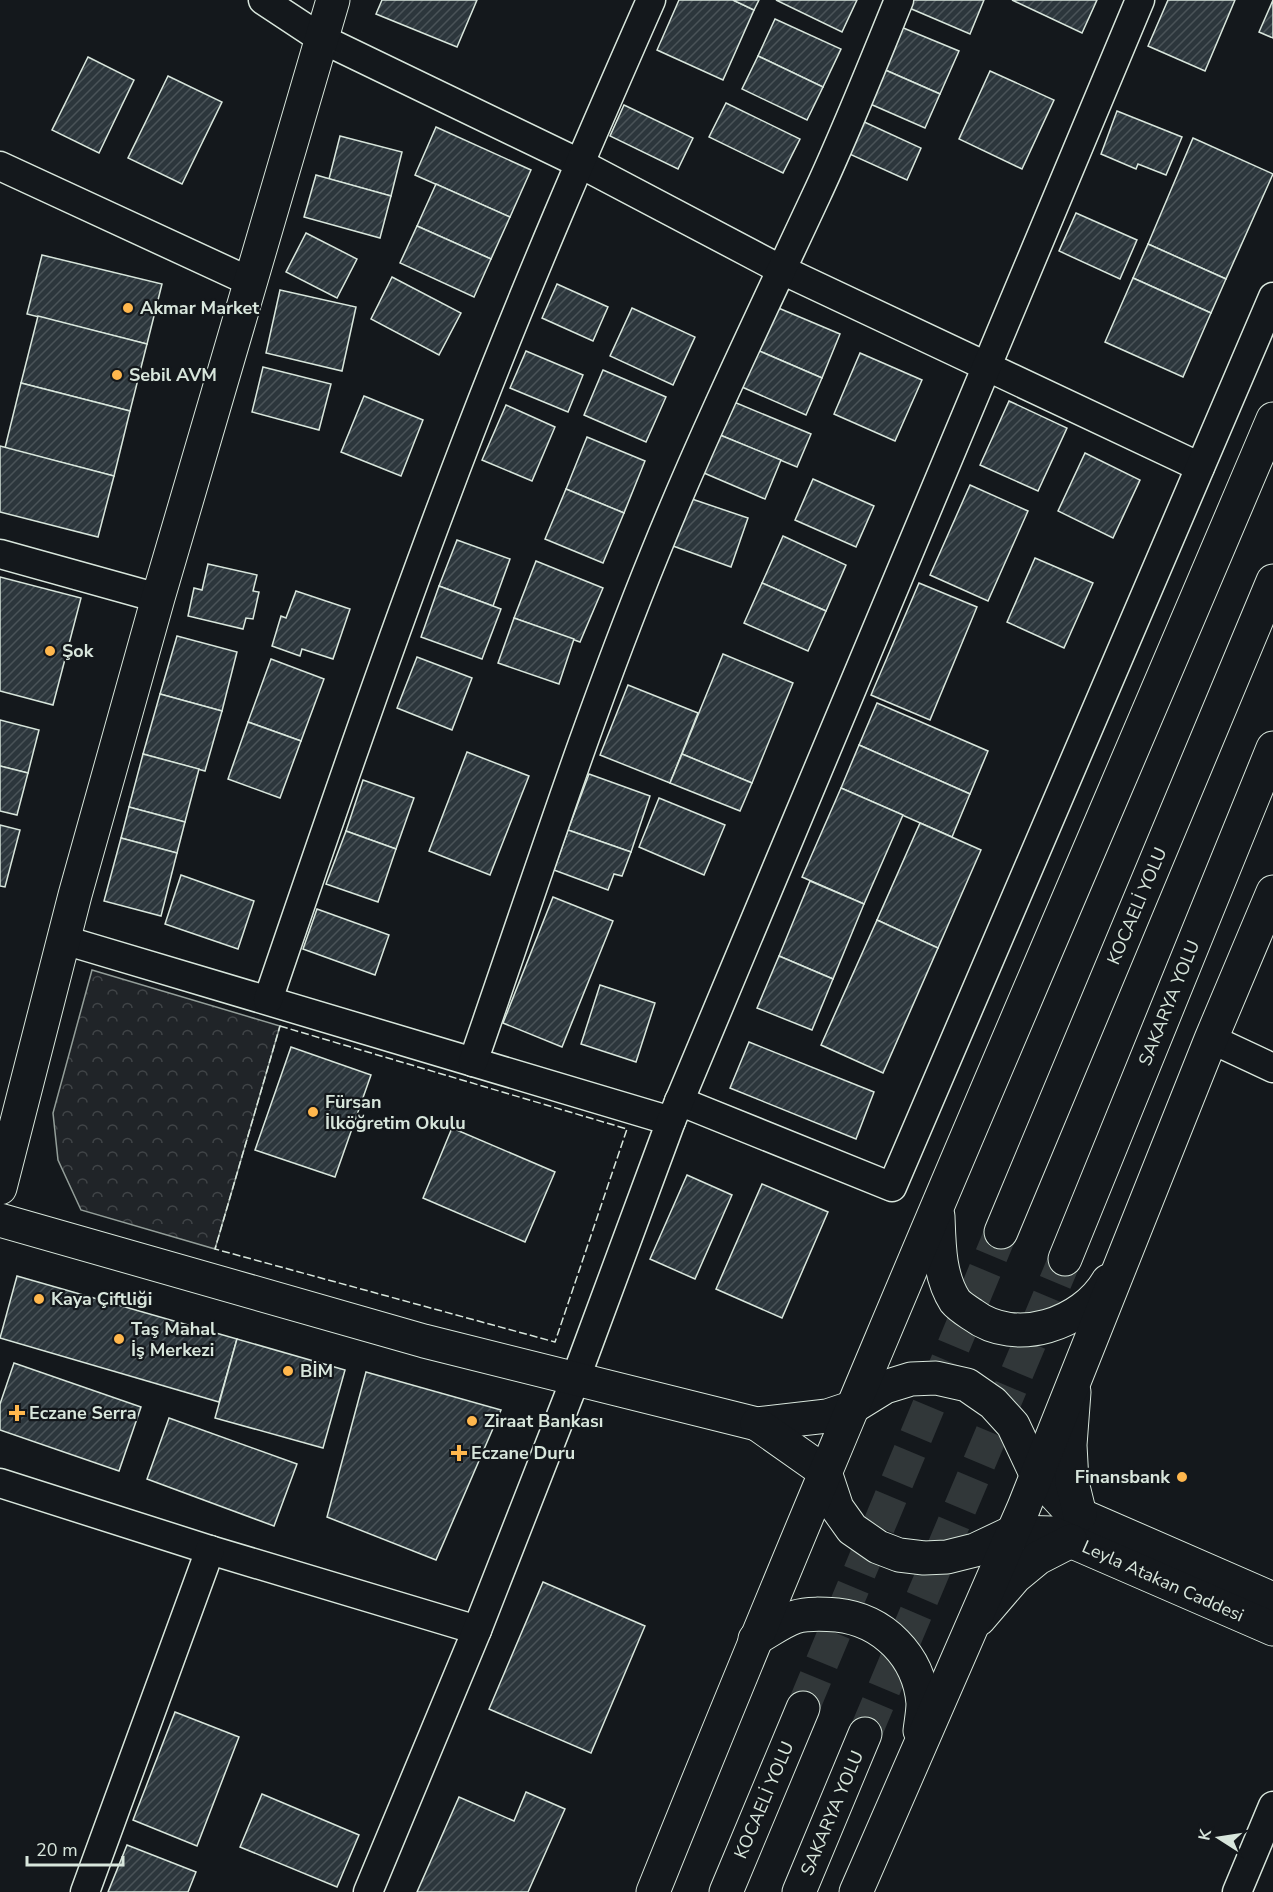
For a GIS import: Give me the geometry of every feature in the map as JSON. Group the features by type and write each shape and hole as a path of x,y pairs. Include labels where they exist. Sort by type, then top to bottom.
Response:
{"main road":[{"path":"0,1188 64,940 158,598 333,0"},
{"path":"653,1892 825,1472 1273,419"},
{"name":"KOCAELİ YOLU","path":"1001,1232 1273,581"},
{"name":"SAKARYA YOLU","path":"1065,1259 1273,748"},
{"path":"856,1892 1013,1532 1211,1039 1273,892"},
{"path":"937,1209 940,1258 947,1284 956,1302 979,1320 996,1327 1019,1331 1044,1328 1088,1306 1101,1293 1131,1242"},
{"path":"0,1220 424,1341 757,1424 826,1416 852,1408 885,1387 911,1379 936,1378 967,1385 993,1403 1014,1425 1036,1474 1068,1525"},
{"path":"970,1629 1015,1577 1038,1558 1068,1525 1072,1482 1070,1445 1074,1383"},
{"path":"757,1424 825,1472 837,1508 852,1529 878,1547 899,1555 924,1558 947,1557 975,1550 1013,1532 1068,1525"},
{"name":"Leyla Atakan Caddesi","path":"1068,1525 1273,1599"},
{"name":"Leyla Atakan Caddesi","path":"1068,1525 1273,1629"},
{"path":"755,1639 796,1617 821,1614 849,1617 874,1626 894,1640 908,1656 916,1674 923,1704 919,1746"},
{"name":"KOCAELİ YOLU","path":"726,1892 803,1708"},
{"name":"SAKARYA YOLU","path":"799,1892 866,1734"}],"street":[{"path":"263,0 322,39 579,163 780,269 1200,467"},
{"path":"268,999 374,691 471,429 579,163 651,0"},
{"path":"473,1062 605,683 655,553 708,429 821,184 899,0"},
{"path":"368,1892 477,1630 575,1380 675,1111 1140,0"},
{"path":"0,166 251,282"},
{"path":"64,940 473,1062 675,1111 892,1187 1273,297"},
{"path":"0,554 158,598"},
{"path":"1211,1039 1273,1068"},
{"path":"0,1483 210,1550 477,1630"},
{"path":"85,1892 210,1550"},
{"path":"1237,1892 1273,1806"}],"green space":[{"path":"92,970 280,1026 215,1249 81,1210 58,1160 53,1113"}],"building":[{"path":"382,0 477,0 457,47 376,14"},
{"path":"679,0 733,0 754,10 723,80 657,50"},
{"path":"733,0 759,0 754,10"},
{"path":"776,0 857,0 842,32"},
{"path":"910,0 984,0 970,34 907,7"},
{"path":"1012,0 1097,0 1082,33"},
{"path":"1168,0 1235,0 1205,71 1148,46"},
{"path":"1273,0 1273,38 1259,32"},
{"path":"775,19 841,49 823,87 758,56"},
{"path":"901,27 959,51 940,94 883,69"},
{"path":"758,56 823,87 807,120 742,89"},
{"path":"88,57 134,80 99,153 52,130"},
{"path":"883,69 940,94 925,128 868,103"},
{"path":"990,71 1054,100 1022,169 959,139"},
{"path":"168,76 222,102 182,184 128,158"},
{"path":"726,103 800,139 783,173 709,137"},
{"path":"624,105 693,138 678,169 610,136"},
{"path":"1117,111 1182,137 1166,175 1138,164 1136,169 1101,154"},
{"path":"860,120 921,148 907,180 845,152"},
{"path":"436,127 531,170 510,217 415,175"},
{"path":"340,136 402,152 391,196 329,179"},
{"path":"1193,138 1273,174 1226,279 1148,244"},
{"path":"316,175 391,196 380,238 304,217"},
{"path":"436,184 510,217 491,259 417,226"},
{"path":"1076,213 1137,240 1120,279 1059,251"},
{"path":"417,226 491,259 474,297 400,263"},
{"path":"306,233 357,259 337,298 286,272"},
{"path":"1148,244 1226,279 1211,313 1133,278"},
{"path":"42,255 162,284 147,344 27,314"},
{"path":"392,277 461,313 439,355 371,319"},
{"path":"1133,278 1211,313 1183,377 1105,342"},
{"path":"557,284 608,307 593,341 542,318"},
{"path":"280,290 356,307 342,371 266,353"},
{"path":"776,307 840,334 822,378 757,350"},
{"path":"632,308 695,337 673,385 610,356"},
{"path":"38,316 147,344 130,411 21,383"},
{"path":"757,350 822,378 806,415 742,387"},
{"path":"526,351 583,375 568,412 510,388"},
{"path":"860,353 922,380 895,441 834,414"},
{"path":"263,367 331,384 319,430 252,412"},
{"path":"603,370 666,397 646,442 584,415"},
{"path":"21,383 130,411 114,476 5,448"},
{"path":"364,396 423,420 401,476 341,452"},
{"path":"1009,401 1067,428 1038,491 980,465"},
{"path":"734,402 811,434 797,467 720,435"},
{"path":"506,405 555,427 532,481 482,460"},
{"path":"720,435 781,460 765,499 704,473"},
{"path":"587,437 645,461 624,513 566,489"},
{"path":"0,446 114,476 98,537 0,512"},
{"path":"1085,453 1140,480 1113,538 1058,511"},
{"path":"813,479 874,506 856,547 795,520"},
{"path":"970,485 1028,511 988,601 930,575"},
{"path":"566,489 624,513 603,563 545,539"},
{"path":"689,498 748,518 731,567 673,546"},
{"path":"783,536 846,565 826,611 762,583"},
{"path":"457,540 510,559 493,606 439,586"},
{"path":"1035,558 1093,583 1064,648 1007,622"},
{"path":"536,561 603,588 580,642 514,618"},
{"path":"208,564 257,575 253,591 259,592 253,619 246,618 243,629 188,616 194,588 202,590"},
{"path":"0,577 81,598 53,705 0,691"},
{"path":"762,583 826,611 808,651 744,623"},
{"path":"919,583 977,607 930,720 871,695"},
{"path":"439,586 501,609 482,659 421,637"},
{"path":"296,591 350,609 333,659 302,649 300,656 272,646 281,616 286,618"},
{"path":"514,618 574,639 559,684 498,663"},
{"path":"177,636 237,652 222,711 160,694"},
{"path":"723,654 793,683 752,783 682,754"},
{"path":"417,657 472,678 452,730 397,708"},
{"path":"271,659 324,679 301,741 248,722"},
{"path":"628,685 698,713 670,783 600,755"},
{"path":"160,694 222,711 205,771 143,754"},
{"path":"877,703 988,751 970,794 859,745"},
{"path":"0,720 39,730 28,773 0,766"},
{"path":"248,722 301,741 280,798 228,779"},
{"path":"859,745 970,794 952,837 841,788"},
{"path":"467,752 529,776 490,875 429,851"},
{"path":"143,754 199,769 185,822 129,807"},
{"path":"682,754 752,783 740,811 670,783"},
{"path":"0,766 28,773 17,815 0,811"},
{"path":"589,774 650,796 631,852 568,830"},
{"path":"363,780 414,798 396,849 346,831"},
{"path":"841,788 903,815 864,904 802,877"},
{"path":"659,798 725,825 704,875 639,847"},
{"path":"129,807 185,822 177,853 121,838"},
{"path":"920,823 981,850 938,948 877,920"},
{"path":"0,825 20,830 5,887 0,886"},
{"path":"568,830 631,852 622,876 614,874 608,890 554,870"},
{"path":"346,831 396,849 378,902 326,884"},
{"path":"121,838 177,853 161,916 104,901"},
{"path":"181,875 254,901 238,949 165,924"},
{"path":"810,881 864,904 833,979 779,956"},
{"path":"553,897 613,921 562,1047 503,1023"},
{"path":"317,909 389,935 375,975 303,949"},
{"path":"877,920 938,948 883,1073 821,1045"},
{"path":"779,956 833,979 812,1030 757,1008"},
{"path":"600,985 655,1003 636,1062 581,1044"},
{"path":"749,1042 874,1092 856,1139 730,1088"},
{"name":"Fürsan İlköğretim Okulu","path":"291,1047 371,1075 335,1177 255,1150"},
{"path":"452,1128 555,1172 525,1242 423,1198"},
{"path":"687,1175 732,1195 695,1279 650,1259"},
{"path":"762,1184 828,1212 782,1318 716,1289"},
{"name":"Taş Mahal İş Merkezi","path":"17,1276 237,1339 219,1402 0,1338"},
{"path":"237,1339 345,1370 323,1448 215,1418"},
{"path":"14,1363 141,1407 119,1471 0,1430 0,1404"},
{"path":"366,1372 501,1410 436,1560 327,1517"},
{"path":"169,1418 297,1464 274,1526 147,1479"},
{"path":"543,1582 645,1626 591,1753 489,1709"},
{"path":"175,1712 239,1737 197,1846 133,1820"},
{"path":"526,1792 565,1809 528,1892 417,1892 459,1797 514,1821"},
{"path":"262,1794 359,1835 337,1887 240,1847"},
{"path":"127,1845 196,1872 188,1892 108,1892"}],"tunnel":[{"path":"803,1708 1001,1232"},
{"path":"865,1734 1065,1259"}],"fence":[{"path":"280,1026 627,1129 555,1342 215,1249 280,1026"}],"place":[{"name":"Akmar Market","path":"128,308"},
{"name":"Sebil AVM","path":"117,375"},
{"name":"Şok","path":"50,651"},
{"name":"Fürsan İlköğretim Okulu","path":"313,1112"},
{"name":"Kaya Çiftliği","path":"39,1299"},
{"name":"Taş Mahal İş Merkezi","path":"119,1339"},
{"name":"BİM","path":"288,1371"},
{"name":"Eczane Serra","path":"17,1413"},
{"name":"Ziraat Bankası","path":"472,1421"},
{"name":"Eczane Duru","path":"459,1453"},
{"name":"Finansbank","path":"1182,1477"}]}
